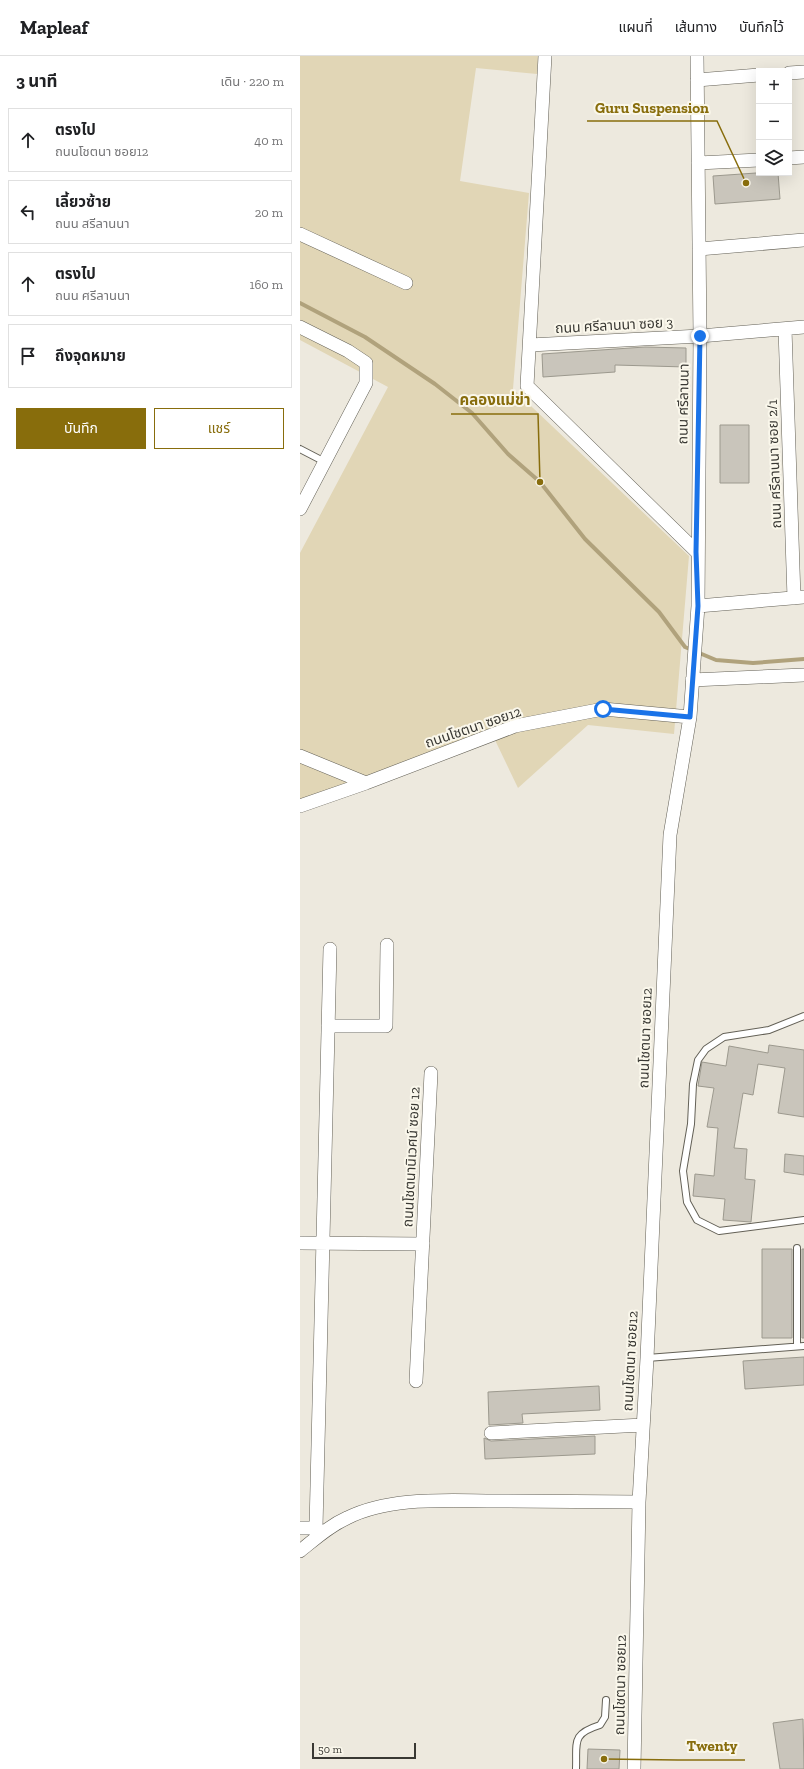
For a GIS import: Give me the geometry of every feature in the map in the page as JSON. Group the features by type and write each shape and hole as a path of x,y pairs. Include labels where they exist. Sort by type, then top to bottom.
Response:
{"street":[{"path":"545,56 527,386 696,552"},
{"name":"ถนน ศรีลานนา","path":"690,717 698,606 696,552 700,336 697,56"},
{"path":"792,73 804,72"},
{"path":"697,80 756,75"},
{"path":"792,158 804,158"},
{"path":"698,163 756,160"},
{"path":"300,234 406,283"},
{"path":"699,249 804,240"},
{"path":"300,327 348,351 366,363 366,384 300,509"},
{"name":"ถนน ศรีลานนา ซอย 3","path":"530,345 700,336 804,327"},
{"name":"ถนน ศรีลานนา ซอย 2/1","path":"785,329 799,598"},
{"path":"698,606 799,598"},
{"path":"692,680 804,675"},
{"name":"ถนนโชตนา ซอย12","path":"300,806 366,783 515,726 603,709 690,717 670,835 648,1358 639,1502 634,1769"},
{"path":"300,756 366,783"},
{"path":"328,1026 386,1026 387,945"},
{"path":"300,1528 316,1528 330,949"},
{"name":"ถนนโชตนานิเวศน์ ซอย 12","path":"416,1381 431,1072"},
{"name":"ถนนโชตนานิเวศน์ ซอย 12","path":"300,1243 423,1244"},
{"path":"491,1433 643,1425"},
{"path":"300,1552 320,1534 347,1518 378,1507 406,1502 639,1502"}],"lane":[{"path":"300,449 325,462"},
{"path":"804,1016 769,1030 724,1037 706,1049 698,1060 693,1084 691,1124 684,1171 686,1202 697,1220 719,1231 804,1220"},
{"path":"797,1248 797,1346"},
{"path":"648,1358 804,1346"},
{"path":"576,1769 577,1739 586,1729 600,1725 605,1717 606,1700"}],"shaded area":[{"path":"300,56 538,56 537,74 476,68 460,181 529,193 513,389 689,556 674,734 588,725 518,788 495,740 300,812 300,553 388,387 300,340"}],"building":[{"path":"756,173 756,176 778,176 780,199 715,204 713,176"},
{"path":"645,347 686,348 686,367 615,365 615,372 543,377 542,354"},
{"path":"720,425 749,425 749,483 720,483"},
{"path":"769,1045 804,1050 804,1117 778,1113 785,1068 758,1064 753,1095 743,1093 734,1148 747,1149 745,1179 755,1180 751,1222 723,1220 725,1199 693,1196 695,1174 714,1176 718,1128 707,1127 714,1088 698,1086 702,1062 726,1066 729,1046 768,1053"},
{"path":"785,1154 804,1156 804,1175 784,1172"},
{"path":"762,1249 792,1249 792,1338 762,1338"},
{"path":"802,1249 804,1249 804,1338 802,1338"},
{"path":"804,1357 804,1385 745,1389 743,1361"},
{"path":"599,1386 600,1410 522,1414 523,1423 489,1425 488,1392"},
{"path":"595,1436 595,1454 485,1459 484,1438 491,1441"},
{"path":"803,1719 804,1769 780,1769 773,1723"},
{"path":"588,1749 620,1750 619,1769 587,1769"}],"waterway":[{"path":"300,303 365,337 435,384 472,413 508,454 540,482 585,539 659,612 685,647 716,660 753,663 804,659"}],"place":[{"name":"Guru Suspension","path":"746,183"},
{"name":"คลองแม่ข่า","path":"540,482"},
{"name":"Twenty","path":"604,1759"}],"route":[{"path":"603,709 690,717 698,606 696,552 700,336"}]}
